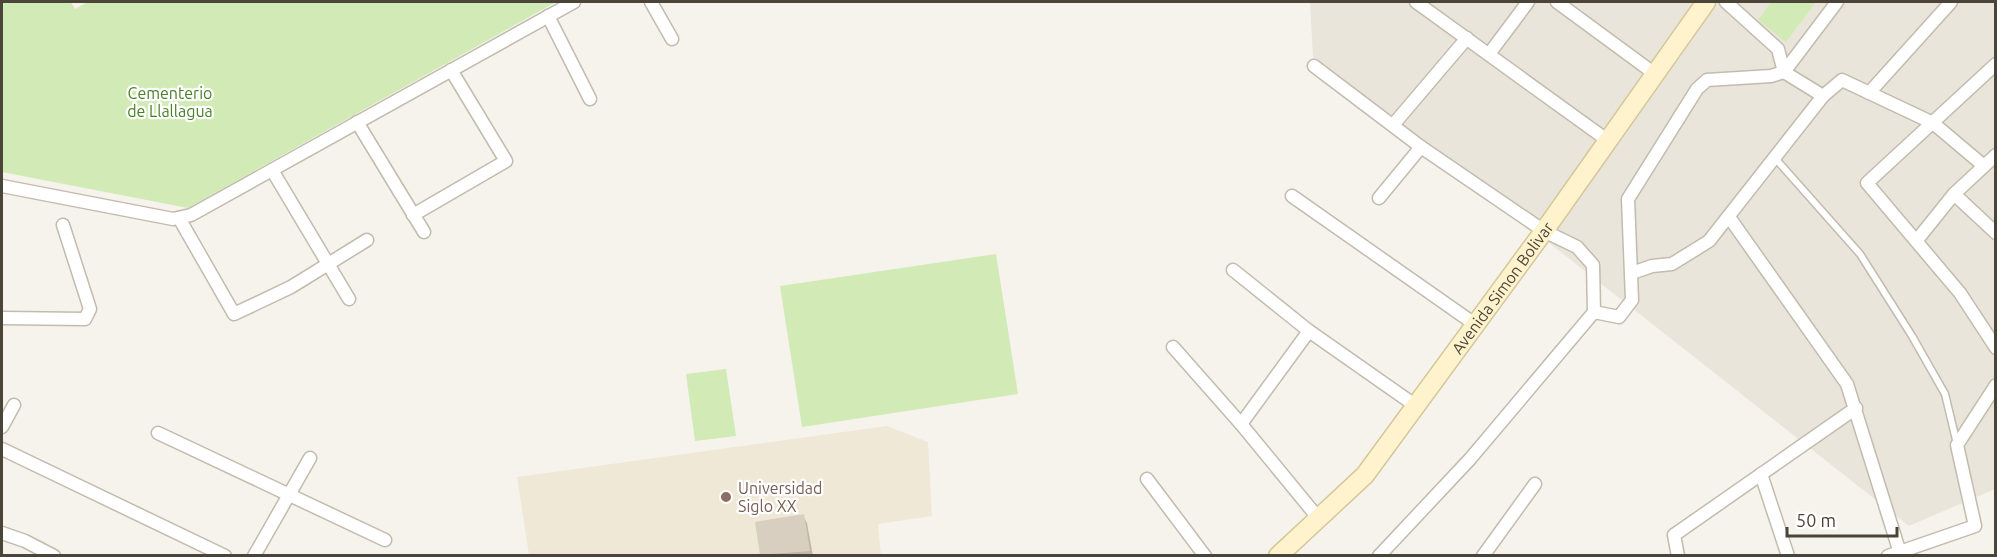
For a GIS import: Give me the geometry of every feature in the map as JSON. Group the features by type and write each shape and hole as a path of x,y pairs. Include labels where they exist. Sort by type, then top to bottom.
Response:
{"main road":[{"name":"Avenida Simon Bolivar","path":"1278,555 1365,475 1544,231 1706,2"}],"street":[{"path":"2,186 173,219 190,215 573,2"},
{"path":"651,2 672,39"},
{"path":"1416,2 1607,140"},
{"path":"1489,54 1527,2"},
{"path":"1557,2 1655,74"},
{"path":"1726,2 1778,49 1784,72 1823,96"},
{"path":"1594,312 1618,317 1632,300 1628,200 1697,89 1707,80 1771,76 1784,72 1837,2"},
{"path":"1869,93 1951,2"},
{"path":"548,16 590,99"},
{"path":"1393,125 1467,38"},
{"path":"1995,64 1867,183 1960,293 1995,348"},
{"path":"1314,66 1421,147 1544,231 1577,248 1593,266 1594,312 1470,459 1379,555"},
{"path":"413,215 506,160 452,70"},
{"path":"1632,273 1652,266 1672,264 1686,258 1709,241 1823,96 1842,80 1933,123 1984,166"},
{"path":"357,122 424,232"},
{"path":"1379,198 1421,147"},
{"path":"1917,240 1954,194 1995,155"},
{"path":"272,170 349,299"},
{"path":"1954,194 1995,232"},
{"path":"1292,196 1476,325"},
{"path":"1728,217 1847,384 1856,408 1896,554 1975,526 1957,445 1995,385"},
{"path":"179,218 234,314 329,266 367,240"},
{"path":"2,318 85,319 90,309 63,225"},
{"path":"1233,270 1310,331 1416,406"},
{"path":"1241,424 1310,331"},
{"path":"1173,347 1241,424 1318,519"},
{"path":"2,427 14,405"},
{"path":"1678,555 1674,535 1856,408"},
{"path":"158,433 385,540"},
{"path":"2,449 225,555"},
{"path":"254,555 310,458"},
{"path":"1761,474 1788,555"},
{"path":"1147,479 1205,555"},
{"path":"1483,555 1535,484"},
{"path":"2,533 54,555"}],"lane":[{"path":"1774,157 1860,254 1912,336 1945,394 1957,445"}],"shaded area":[{"path":"1310,2 1995,2 1995,489 1909,526 1313,57"},
{"name":"Universidad Siglo XX","path":"887,426 928,442 932,516 878,524 881,555 529,555 517,477"}],"green space":[{"name":"Cementerio de Llallagua","path":"2,2 71,2 75,9 88,2 556,2 188,208 2,172"},
{"path":"1771,2 1816,2 1786,42 1758,20"},
{"path":"996,254 1018,394 802,427 780,286"},
{"path":"726,369 736,436 695,441 686,374"}],"building":[{"path":"804,514 810,551 760,555 755,522"}],"place":[{"name":"Universidad Siglo XX","path":"726,497"}]}
